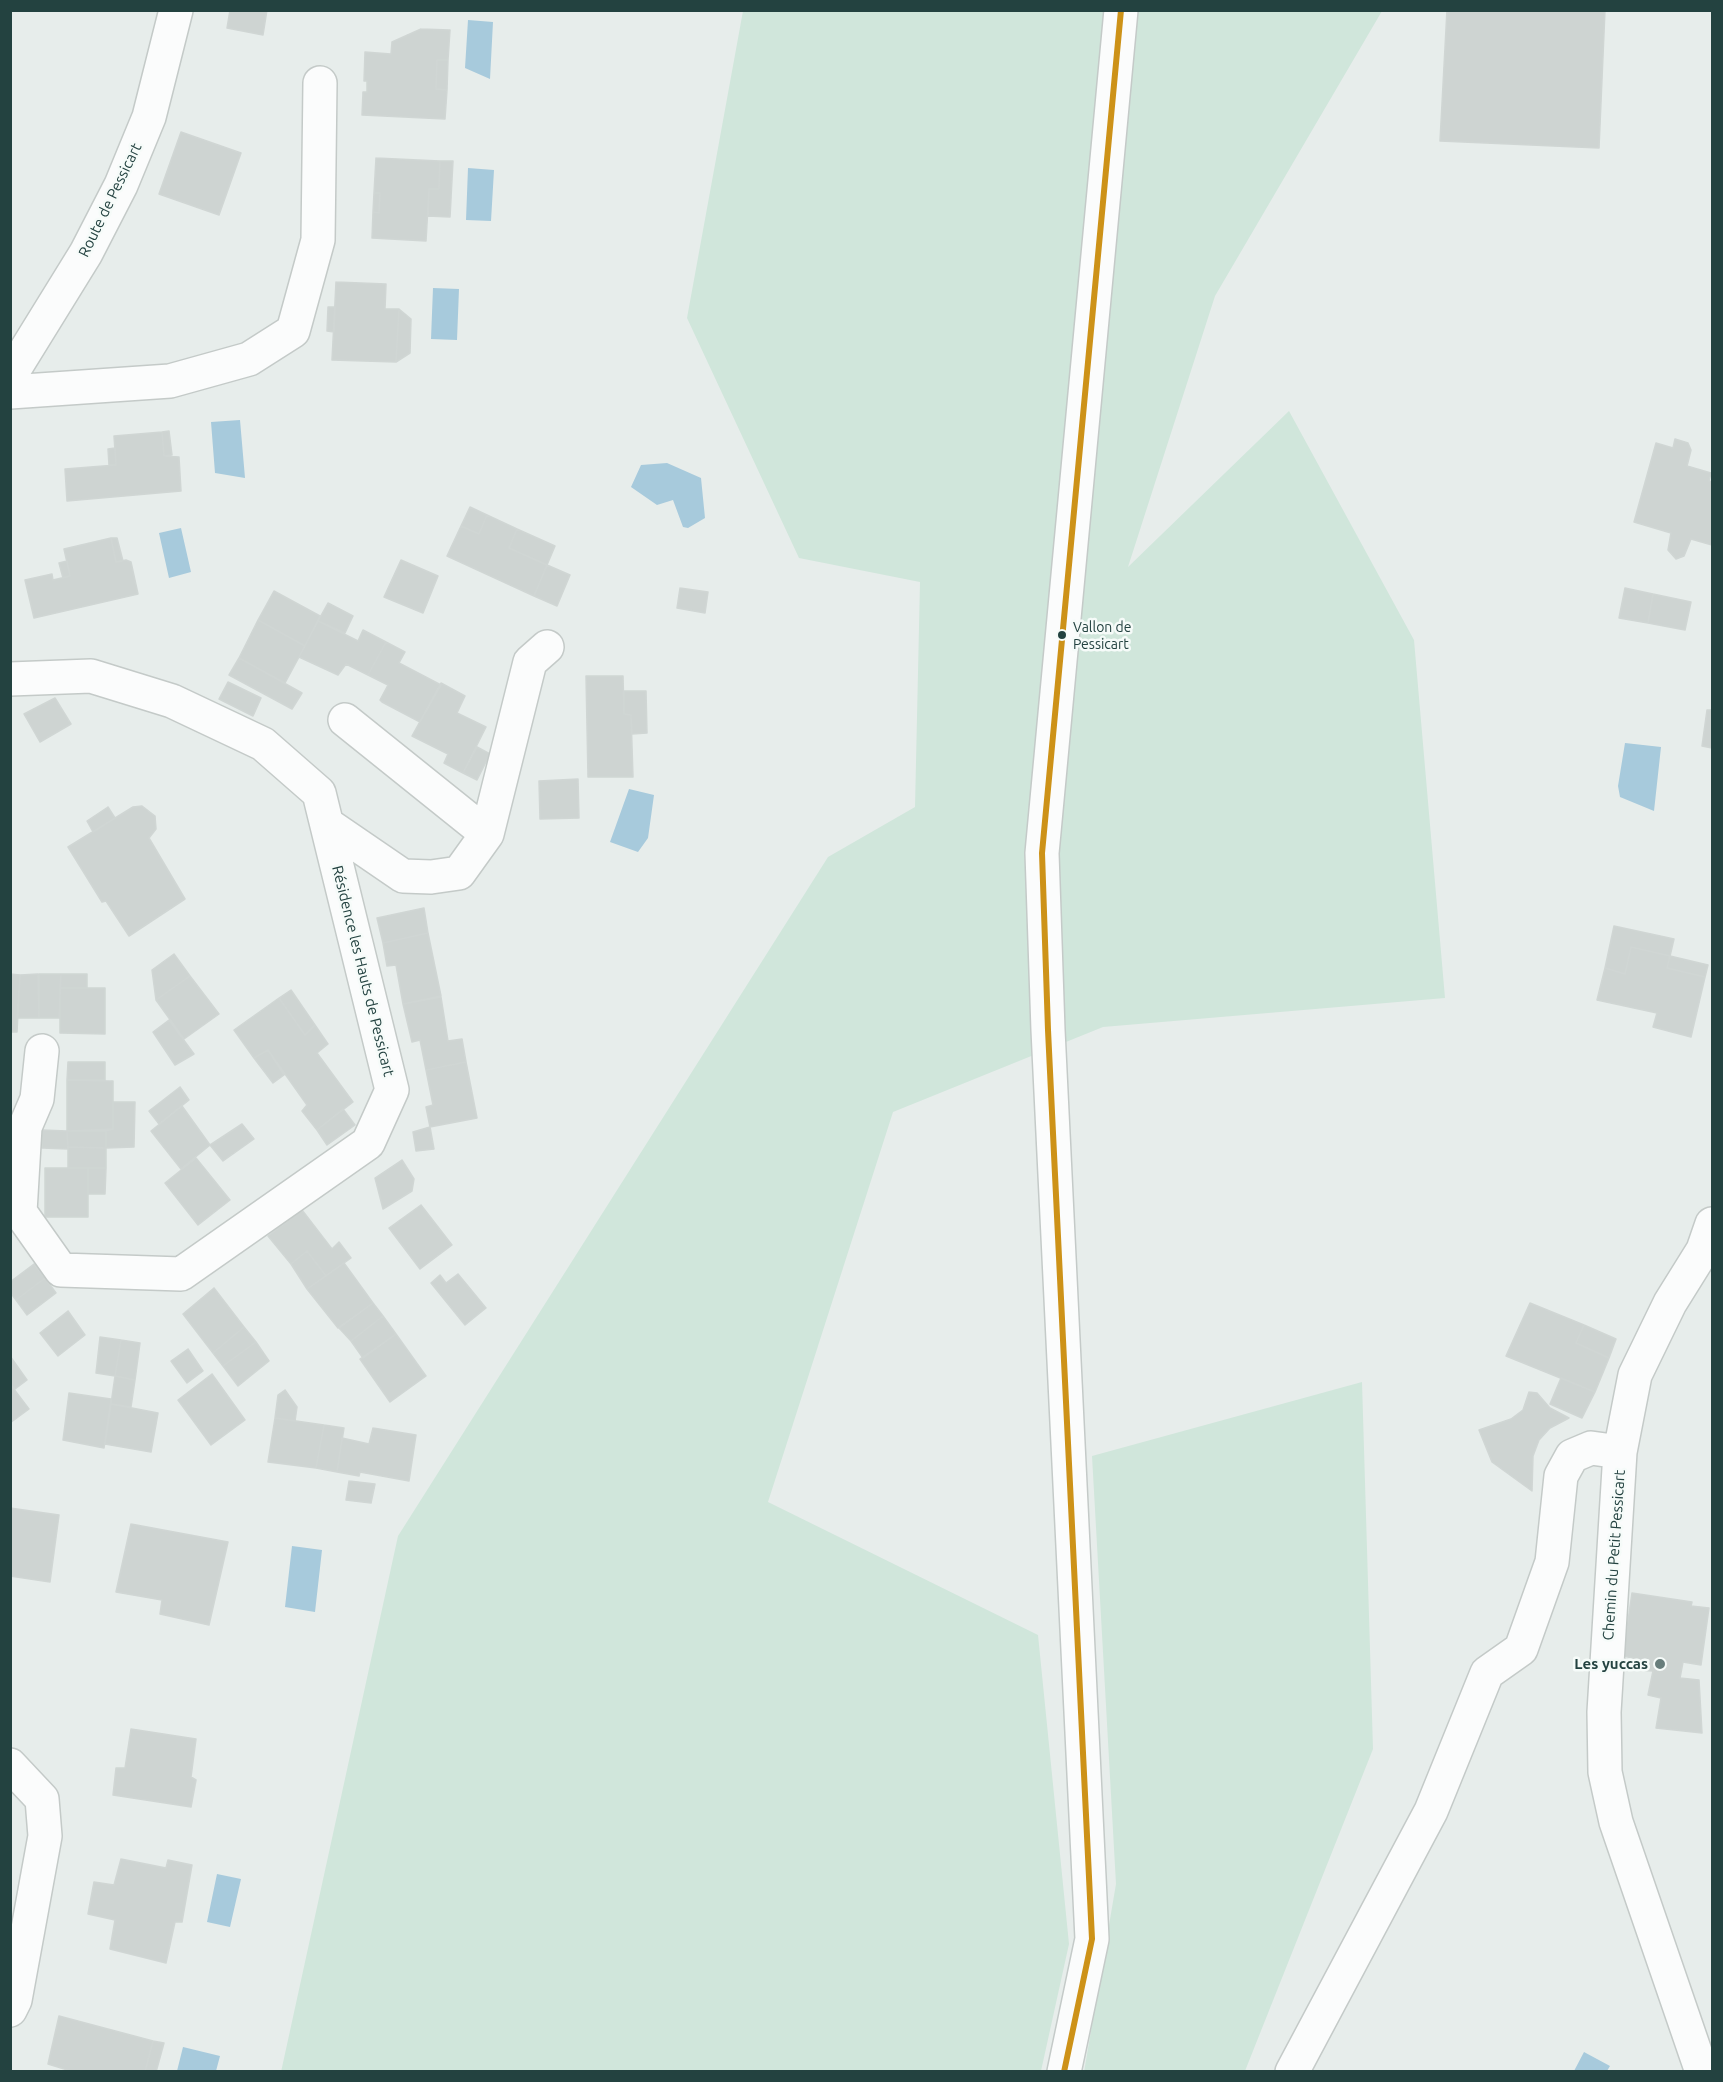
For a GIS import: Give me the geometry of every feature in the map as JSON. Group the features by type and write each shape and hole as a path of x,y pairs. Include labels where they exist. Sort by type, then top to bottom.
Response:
{"street":[{"name":"Route de Pessicart","path":"10,376 86,253 121,185 149,117 176,10"},
{"path":"1064,2072 1092,1939 1049,1054 1042,853 1121,10"},
{"path":"10,392 170,381 249,359 292,331 318,240 320,83"},
{"name":"Résidence les Hauts de Pessicart","path":"327,824 402,876 431,877 459,873 487,834 530,662 547,647"},
{"name":"Résidence les Hauts de Pessicart","path":"10,679 91,676 172,701 264,744 319,793 392,1090 368,1143 181,1274 61,1270 20,1212 26,1127 37,1099 42,1051"},
{"path":"345,720 487,834"},
{"name":"Chemin du Petit Pessicart","path":"1702,2072 1616,1822 1605,1772 1604,1712 1620,1452 1635,1375 1670,1303 1703,1250 1713,1224"},
{"path":"1292,2072 1431,1811 1487,1673 1521,1648 1552,1562 1561,1476 1572,1456 1591,1448 1620,1452"},
{"path":"10,1765 42,1799 45,1836 15,2000 10,2010"}],"green space":[{"path":"743,11 1382,11 1215,296 1128,567 1289,411 1414,640 1445,998 1103,1027 893,1112 768,1502 1038,1635 1069,1944 1041,2071 281,2072 398,1536 828,857 915,807 920,582 799,558 687,318"},
{"path":"1362,1382 1373,1749 1245,2071 1084,2072 1116,1884 1092,1456"}],"water":[{"path":"468,20 493,22 490,79 465,68"},
{"path":"468,168 494,170 491,221 466,220"},
{"path":"433,288 459,289 457,340 431,339"},
{"path":"240,420 245,478 215,473 211,422"},
{"path":"667,463 701,478 705,518 688,528 683,527 673,500 657,505 631,487 641,465"},
{"path":"181,528 191,572 169,578 159,533"},
{"path":"1625,743 1661,747 1654,811 1620,797 1618,786"},
{"path":"629,789 654,795 648,838 638,852 610,842"},
{"path":"292,1546 322,1550 315,1612 285,1607"},
{"path":"217,1874 241,1879 230,1927 207,1922"},
{"path":"183,2047 220,2056 216,2071 177,2071"},
{"path":"1584,2052 1610,2066 1607,2071 1574,2071"}],"building":[{"path":"230,10 267,10 263,35 227,28"},
{"path":"1447,10 1605,10 1599,148 1440,141"},
{"path":"421,29 450,30 448,60 437,60 436,89 447,90 445,119 362,115 363,92 367,92 367,81 364,81 365,52 391,54 392,42"},
{"path":"437,60 448,60 447,90 436,89"},
{"path":"181,132 241,153 219,215 159,194"},
{"path":"376,158 440,161 439,189 429,189 426,241 372,238 373,212 379,213 380,193 374,193"},
{"path":"440,161 453,161 450,217 428,216 429,189 439,189"},
{"path":"374,193 380,193 379,213 373,212"},
{"path":"336,282 386,284 385,309 399,309 396,362 332,360"},
{"path":"328,307 335,307 334,332 327,331"},
{"path":"399,309 411,319 410,353 396,362"},
{"path":"169,431 172,455 164,456 162,432"},
{"path":"162,432 164,456 179,457 181,491 67,501 65,469 116,465 114,436"},
{"path":"1675,439 1688,443 1691,450 1687,466 1711,473 1709,481 1712,482 1712,545 1691,539 1684,556 1676,559 1668,550 1671,533 1634,522 1656,443 1673,448"},
{"path":"115,448 116,465 109,465 108,449"},
{"path":"470,507 487,515 479,534 461,526"},
{"path":"487,515 517,529 509,548 547,565 534,596 447,556 461,526 479,534"},
{"path":"517,529 555,546 547,565 509,548"},
{"path":"111,538 116,562 126,560 131,562 138,594 34,618 25,580 52,574 53,580 70,576 64,549"},
{"path":"111,538 117,538 123,561 116,562"},
{"path":"401,560 438,576 423,613 384,597"},
{"path":"67,561 70,576 63,578 59,563"},
{"path":"547,565 570,575 557,606 534,596"},
{"path":"680,588 708,592 705,613 677,608"},
{"path":"1625,588 1653,594 1648,623 1619,618"},
{"path":"274,591 320,616 305,646 258,620"},
{"path":"1653,594 1691,602 1685,630 1648,623"},
{"path":"328,603 353,616 345,633 318,621"},
{"path":"258,620 305,646 285,683 239,658"},
{"path":"318,621 358,641 363,630 386,642 368,675 346,664 338,675 299,657"},
{"path":"386,642 405,652 399,663 441,685 420,722 382,702 380,700 388,685 368,675"},
{"path":"239,658 302,693 292,709 229,675"},
{"path":"586,676 623,676 624,714 631,715 633,777 588,777"},
{"path":"228,682 261,698 253,716 219,699"},
{"path":"441,683 465,696 457,713 486,727 463,773 444,763 448,754 412,736"},
{"path":"624,691 646,691 647,733 632,734 631,715 624,714"},
{"path":"55,698 71,724 40,742 24,714"},
{"path":"1707,710 1712,710 1712,748 1702,746"},
{"path":"477,747 490,754 477,780 463,773"},
{"path":"578,779 579,818 540,819 539,781"},
{"path":"142,806 155,816 156,829 149,838 185,899 129,936 106,901 102,902 68,847 133,807"},
{"path":"108,807 115,818 93,832 87,821"},
{"path":"424,908 428,933 383,943 377,918"},
{"path":"1614,926 1674,939 1670,956 1631,947 1625,974 1605,968"},
{"path":"428,933 441,996 403,1004 396,965 387,966 383,943"},
{"path":"1631,947 1670,956 1667,968 1705,977 1691,1037 1653,1027 1657,1013 1597,1000 1605,968 1625,974"},
{"path":"174,954 190,976 156,1000 152,970"},
{"path":"1670,956 1708,965 1705,977 1667,968"},
{"path":"10,974 20,975 17,1032 10,1032"},
{"path":"38,974 39,1018 17,1018 20,975"},
{"path":"39,974 61,974 59,1018 39,1018"},
{"path":"61,974 87,974 87,988 60,988"},
{"path":"190,976 219,1014 184,1039 156,1000"},
{"path":"60,988 105,988 105,1034 60,1033"},
{"path":"291,990 315,1025 305,1035 279,998"},
{"path":"441,997 448,1041 462,1039 466,1062 426,1070 420,1040 412,1042 403,1004"},
{"path":"279,998 305,1035 315,1025 328,1044 317,1053 353,1102 317,1130 302,1111 307,1105 268,1050 254,1058 234,1030"},
{"path":"169,1020 194,1054 175,1065 153,1032"},
{"path":"268,1050 284,1075 273,1083 254,1058"},
{"path":"68,1062 105,1062 105,1080 67,1080"},
{"path":"466,1062 477,1118 430,1127 426,1107 433,1105 426,1070"},
{"path":"67,1080 113,1081 113,1129 67,1131"},
{"path":"180,1087 189,1100 159,1124 149,1111"},
{"path":"113,1102 135,1102 134,1147 106,1148 106,1131 113,1129"},
{"path":"182,1106 210,1145 181,1169 151,1131"},
{"path":"343,1109 355,1125 327,1145 317,1130"},
{"path":"242,1124 254,1139 223,1161 210,1145"},
{"path":"430,1127 434,1149 416,1151 413,1132"},
{"path":"42,1130 67,1131 68,1149 42,1148"},
{"path":"67,1131 106,1131 106,1148 68,1147"},
{"path":"68,1147 106,1148 106,1168 68,1168"},
{"path":"196,1158 230,1200 198,1225 165,1183"},
{"path":"402,1160 414,1179 412,1191 383,1209 375,1178"},
{"path":"45,1168 88,1168 88,1217 45,1217"},
{"path":"88,1168 106,1168 105,1194 88,1194"},
{"path":"421,1205 452,1245 420,1269 389,1228"},
{"path":"302,1210 332,1249 339,1242 351,1258 326,1276 307,1251 291,1264 268,1236"},
{"path":"307,1251 326,1276 307,1289 291,1264"},
{"path":"344,1263 373,1303 338,1328 307,1289"},
{"path":"34,1264 45,1278 16,1300 10,1292 10,1282"},
{"path":"458,1274 486,1308 465,1325 431,1283 440,1275 446,1283"},
{"path":"45,1278 56,1293 27,1315 16,1300"},
{"path":"214,1288 244,1327 213,1353 183,1314"},
{"path":"373,1303 383,1316 351,1341 339,1328"},
{"path":"1530,1303 1584,1325 1576,1343 1609,1358 1595,1392 1506,1356"},
{"path":"68,1311 85,1335 58,1356 40,1333"},
{"path":"383,1316 396,1334 363,1358 351,1341"},
{"path":"1584,1325 1616,1339 1609,1358 1576,1343"},
{"path":"244,1327 256,1342 223,1366 213,1353"},
{"path":"396,1334 426,1376 390,1402 360,1359"},
{"path":"100,1337 121,1340 115,1376 96,1373"},
{"path":"121,1340 140,1343 135,1380 115,1376"},
{"path":"256,1342 269,1361 238,1386 223,1366"},
{"path":"188,1349 203,1371 187,1383 171,1361"},
{"path":"10,1356 27,1380 15,1389 10,1384"},
{"path":"212,1374 245,1420 211,1445 178,1400"},
{"path":"115,1376 135,1380 131,1407 111,1404"},
{"path":"1561,1378 1595,1392 1582,1418 1550,1404"},
{"path":"10,1384 29,1409 10,1423"},
{"path":"285,1390 297,1407 295,1421 275,1418 278,1395"},
{"path":"1529,1392 1537,1393 1550,1408 1569,1418 1550,1428 1539,1440 1533,1456 1532,1491 1492,1462 1479,1430 1511,1419 1523,1410"},
{"path":"69,1393 111,1399 104,1448 63,1440"},
{"path":"111,1404 158,1413 151,1452 105,1444"},
{"path":"275,1418 324,1425 316,1468 268,1462"},
{"path":"324,1425 344,1428 337,1472 316,1468"},
{"path":"373,1428 416,1435 409,1481 360,1472 359,1476 337,1472 342,1438 369,1444"},
{"path":"349,1481 375,1484 371,1503 346,1500"},
{"path":"10,1508 59,1515 50,1582 10,1576"},
{"path":"131,1524 228,1542 209,1625 160,1614 162,1600 116,1592"},
{"name":"Les yuccas","path":"1632,1593 1692,1602 1691,1606 1709,1608 1701,1665 1683,1662 1680,1678 1699,1680 1702,1733 1656,1728 1661,1698 1648,1695 1653,1671 1636,1670 1638,1659 1623,1656"},
{"path":"131,1729 196,1739 191,1777 196,1780 191,1807 113,1795 116,1768 125,1768"},
{"path":"121,1859 166,1868 168,1860 192,1865 182,1922 175,1922 166,1963 110,1949 115,1920 88,1914 94,1882 114,1885"},
{"path":"59,2016 153,2041 145,2072 74,2072 48,2064"},
{"path":"153,2041 164,2043 156,2072 145,2072"}],"transit line":[{"path":"1064,2072 1092,1939 1048,1030 1042,853 1121,10"}],"place":[{"name":"Vallon de Pessicart","path":"1062,635"},
{"name":"Les yuccas","path":"1660,1664"}]}
